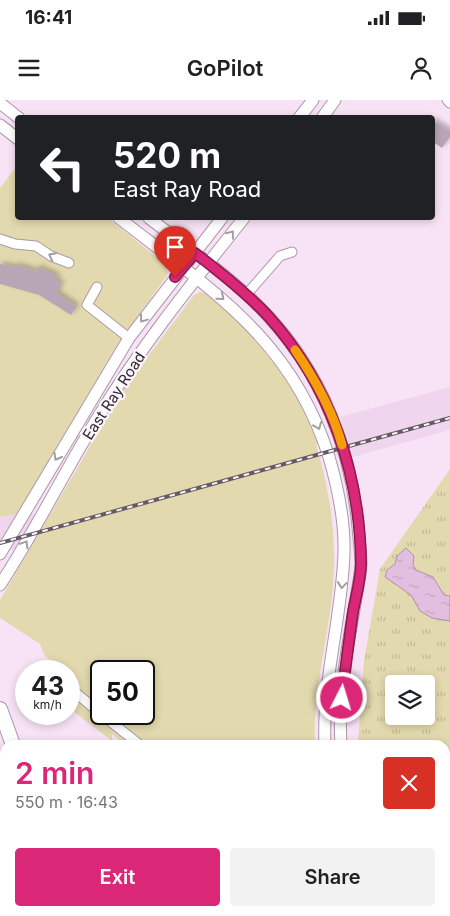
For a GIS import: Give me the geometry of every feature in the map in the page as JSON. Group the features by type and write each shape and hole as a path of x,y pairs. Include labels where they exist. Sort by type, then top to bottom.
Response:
{"highway":[{"path":"0,709 11,740"}],"main road":[{"path":"301,115 313,100"},
{"path":"310,115 313,100"},
{"path":"324,115 334,100"},
{"path":"0,103 15,115"},
{"path":"0,125 15,137"},
{"path":"122,220 197,278 247,320 287,368 304,396 318,425 334,474 342,514 344,552 339,608 326,694 325,740"},
{"path":"152,220 246,294 286,337 313,376 338,430 350,474 361,565 345,667 341,740"},
{"name":"East Ray Road","path":"0,554 129,338 220,220"},
{"name":"East Ray Road","path":"0,585 100,414 142,351 242,220"}],"street":[{"path":"447,100 450,103"},
{"path":"0,239 16,244 36,246 51,256 70,263"},
{"path":"246,294 280,256 292,252"},
{"path":"97,287 87,305 129,338"},
{"path":"80,697 90,705"},
{"path":"115,725 134,740"}],"shaded area":[{"path":"450,387 450,430 352,457 349,450 320,458 322,468 0,553 0,517 17,514 48,514 316,445 318,452 347,443 340,417"}],"green space":[{"path":"15,169 15,220 110,220 165,264 168,274 117,345 17,514 0,517 0,188"},
{"path":"200,292 209,294 243,327 287,381 310,422 319,444 316,445 324,475 332,520 334,566 330,611 319,677 315,740 120,740 112,734 111,740 91,725 155,725 155,660 90,660 90,724 80,716 80,660 50,660 45,656 40,644 0,618 0,600 123,390 194,295"},
{"path":"450,469 450,740 358,740 364,661 380,569"}],"water":[{"path":"406,548 414,556 413,565 416,570 433,577 444,595 450,596 450,621 432,618 420,611 411,595 385,577 387,570 395,564 397,556"}],"building":[{"path":"435,122 450,131 450,137 442,148 435,143"},
{"path":"0,264 15,267 17,265 36,271 38,267 58,276 56,281 62,283 57,293 77,306 71,315 39,295 0,284"}],"railway":[{"path":"0,543 450,418"}],"slow traffic":[{"path":"295,350 313,376 338,430 342,445"}],"route":[{"path":"175,277 195,253 246,294 286,337 313,376 338,430 350,474 356,511 361,565 342,698"}]}
